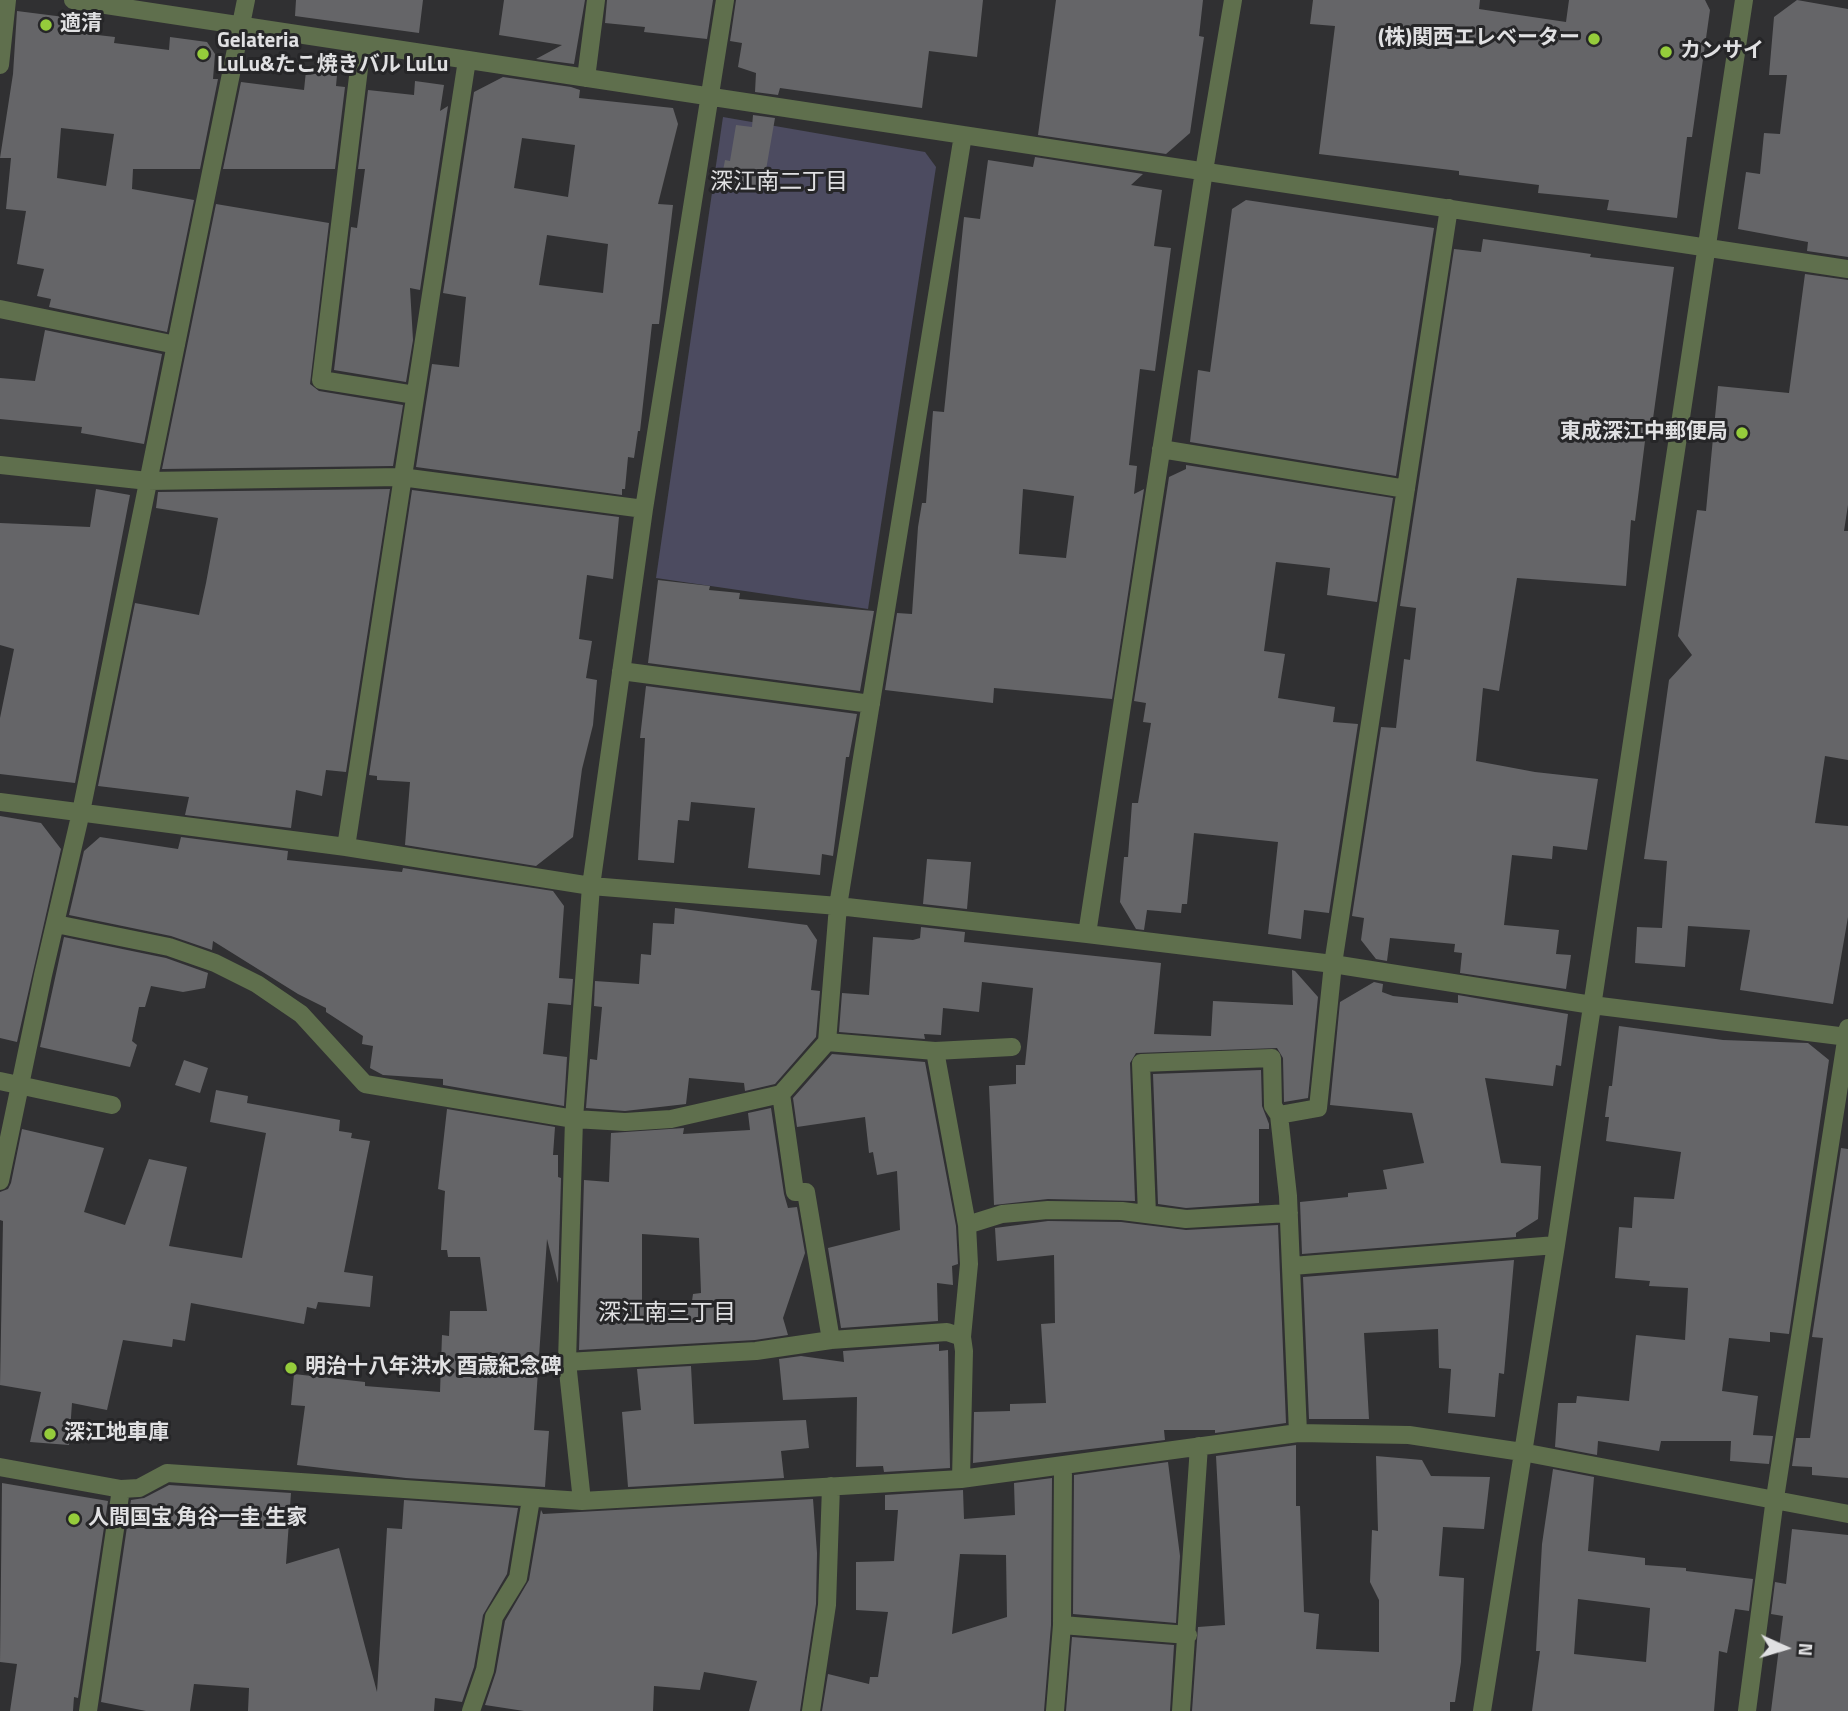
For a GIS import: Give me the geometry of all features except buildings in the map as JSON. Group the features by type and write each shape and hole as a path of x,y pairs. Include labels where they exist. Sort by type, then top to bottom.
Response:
{"street":[{"path":"0,65 7,0"},
{"path":"73,0 1848,269"},
{"path":"0,1181 81,812 246,0"},
{"path":"586,78 596,0"},
{"path":"582,1501 567,1363 574,1119 591,886 644,509 711,97 724,0"},
{"path":"1087,934 1204,171 1233,0"},
{"path":"1482,1711 1556,1245 1744,0"},
{"path":"362,44 321,380 415,396"},
{"path":"346,847 467,60"},
{"path":"56,924 169,947 215,963 257,984 301,1014 365,1084 574,1119 625,1122 671,1119 781,1094 827,1042 838,906 963,135"},
{"path":"1279,1115 1318,1108 1333,964 1449,208"},
{"path":"0,309 176,345"},
{"path":"1161,449 1406,489"},
{"path":"0,465 148,481 401,477 644,509"},
{"path":"621,671 871,704"},
{"path":"0,802 346,847 591,886 838,906 1087,934 1333,964 1592,1005 1848,1034 1775,1498 1747,1711"},
{"path":"827,1042 935,1051 1012,1047"},
{"path":"935,1051 967,1225 968,1265 962,1337 961,1479"},
{"path":"1147,1214 1141,1063 1272,1058 1273,1106 1279,1115 1289,1213 1298,1433"},
{"path":"0,1081 112,1105"},
{"path":"781,1094 795,1192 806,1192 831,1340"},
{"path":"967,1225 1002,1214 1048,1210 1147,1214 1186,1219 1289,1213"},
{"path":"1292,1266 1556,1245"},
{"path":"567,1363 757,1351 831,1340 947,1332 962,1337"},
{"path":"0,1468 121,1489 139,1488 167,1473 582,1501 961,1479 1298,1433 1409,1435 1522,1452 1848,1514"},
{"path":"1181,1711 1199,1446"},
{"path":"1055,1711 1062,1625 1063,1465"},
{"path":"811,1711 828,1605 831,1486"},
{"path":"88,1711 121,1489"},
{"path":"471,1711 485,1670 494,1617 518,1578 531,1499"},
{"path":"1062,1625 1188,1635"}],"shaded area":[{"path":"723,117 925,152 936,167 868,609 656,578"}],"place":[{"name":"適清","path":"46,25"},
{"name":"(株)関西エレベーター","path":"1594,39"},
{"name":"カンサイ","path":"1666,52"},
{"name":"Gelateria LuLu&たこ焼きバル LuLu","path":"203,54"},
{"name":"東成深江中郵便局","path":"1742,433"},
{"name":"明治十八年洪水 酉歳紀念碑","path":"291,1368"},
{"name":"深江地車庫","path":"50,1434"},
{"name":"人間国宝 角谷一圭 生家","path":"74,1519"}],"district":[{"name":"深江南二丁目","path":"779,183"},
{"name":"深江南三丁目","path":"667,1314"}]}
